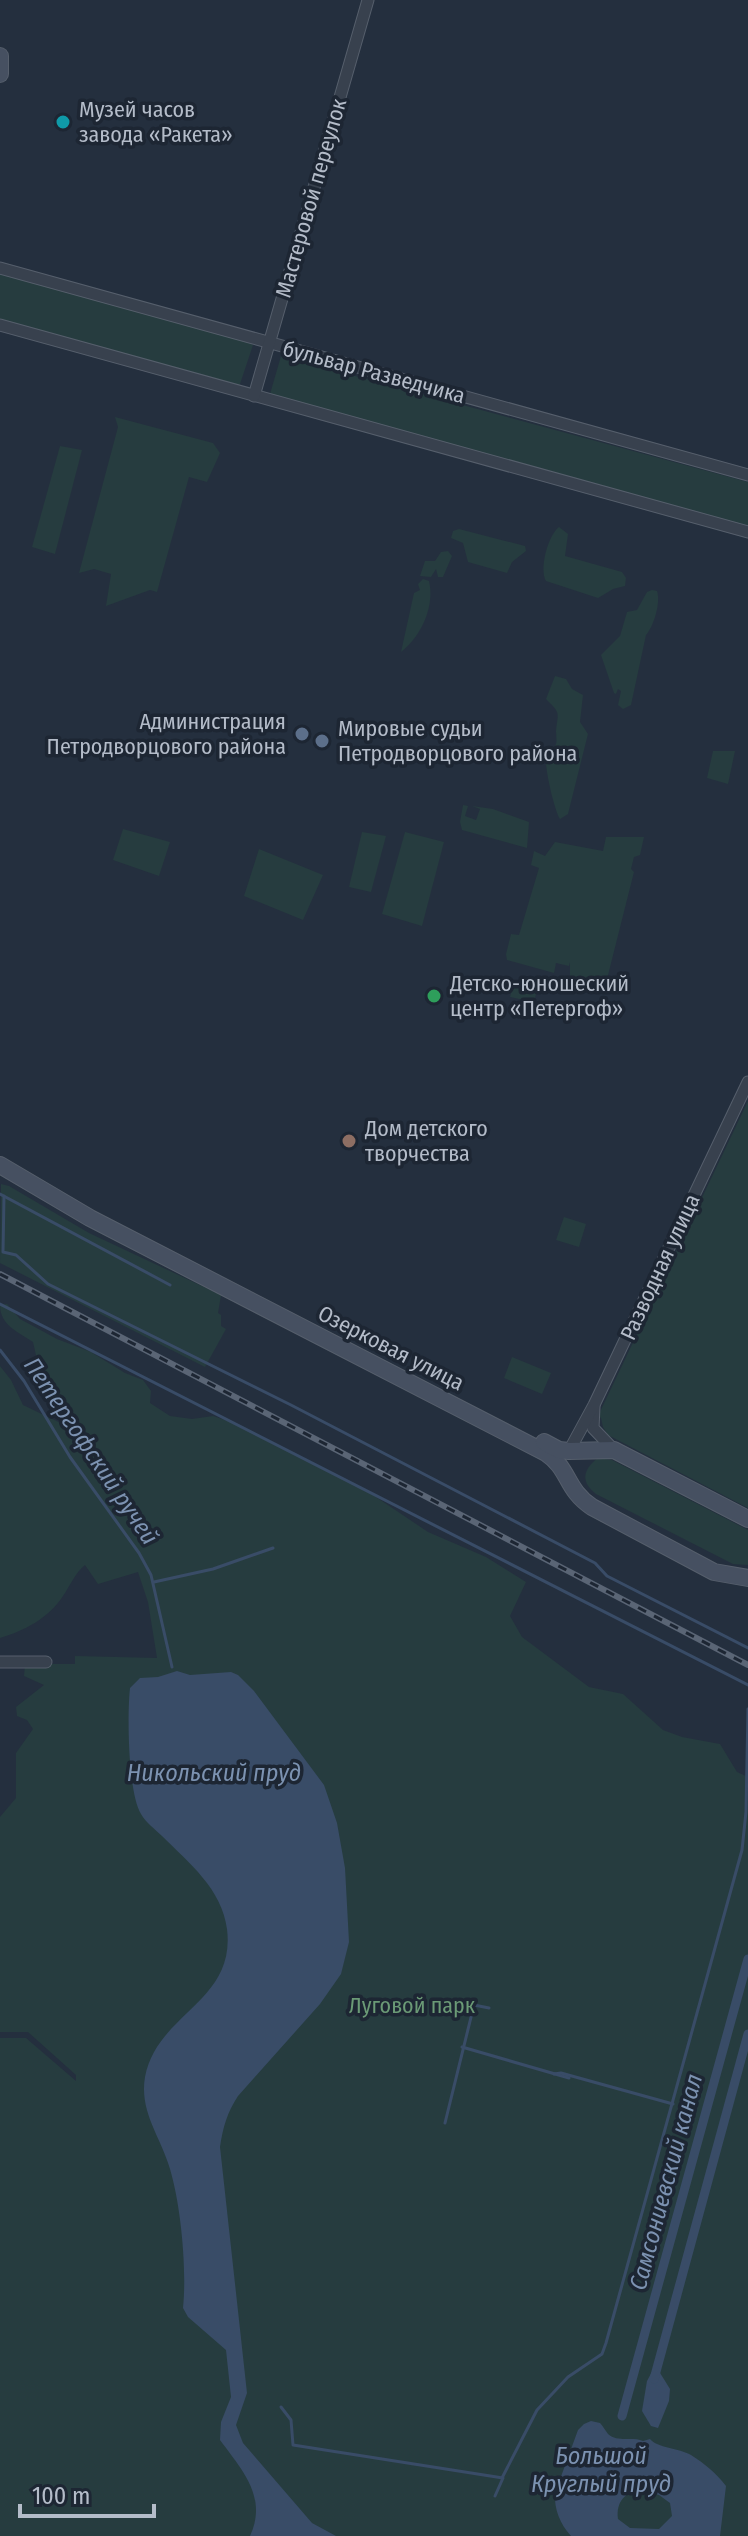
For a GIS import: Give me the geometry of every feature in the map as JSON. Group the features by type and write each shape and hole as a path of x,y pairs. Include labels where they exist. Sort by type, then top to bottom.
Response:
{"street":[{"name":"Мастеровой переулок","path":"254,396 368,0"},
{"path":"0,56 0,74"},
{"name":"бульвар Разведчика","path":"0,268 748,475"},
{"path":"0,325 748,532"},
{"name":"Разводная улица","path":"565,1458 594,1405 748,1082"},
{"name":"Озерковая улица","path":"0,1154 51,1187 553,1447 565,1458 574,1492 592,1507 714,1572 743,1576"},
{"name":"Озерковая улица","path":"0,1165 99,1223 546,1453 565,1458 614,1450"},
{"name":"Озерковая улица","path":"594,1405 593,1428 614,1450 748,1519"},
{"path":"0,1662 46,1662"}],"green space":[{"path":"0,274 247,341 253,345 240,384 0,321"},
{"path":"281,356 748,482 748,527 270,394"},
{"path":"115,417 213,443 220,453 207,482 189,477 157,592 150,590 106,606 111,574 94,569 79,573 118,427"},
{"path":"60,446 82,450 55,554 32,547"},
{"path":"559,527 568,534 565,556 622,572 626,578 625,586 598,598 546,581 546,552 551,537"},
{"path":"459,529 525,546 526,551 512,562 507,573 468,562 463,543 451,538 453,531"},
{"path":"448,551 452,556 443,577 438,577 436,569 431,577 420,576 425,561 435,561 441,552"},
{"path":"423,579 429,581 430,590 425,620 415,638 401,652 414,593 420,590 418,584"},
{"path":"657,591 658,596 656,614 646,635 631,705 623,709 618,705 621,691 618,689 614,693 601,655 620,636 627,612 637,610 647,592"},
{"path":"555,676 566,679 572,689 583,695 580,722 588,734 568,814 560,819 546,764 547,754 556,743 557,713 546,699"},
{"path":"713,751 735,751 728,784 707,778"},
{"path":"463,805 468,806 465,816 476,820 480,809 472,806 493,809 529,822 527,848 462,830"},
{"path":"123,829 170,842 159,876 113,860"},
{"path":"362,832 386,836 371,892 349,887"},
{"path":"405,832 444,842 422,926 382,914"},
{"path":"606,837 644,837 640,855 634,857 631,869 634,872 605,987 570,978 570,962 569,966 556,963 554,973 507,960 511,934 519,935 539,868 531,865 534,851 545,856 555,842 603,851"},
{"path":"259,849 323,875 303,920 244,896"},
{"path":"514,980 538,986 534,1002 510,997"},
{"path":"748,1101 748,1508 608,1435 598,1416"},
{"path":"1,1184 89,1233 221,1295 218,1313 221,1315 221,1326 226,1329 205,1367 0,1263"},
{"path":"564,1217 586,1224 579,1247 556,1240"},
{"name":"Луговой парк","path":"7,1304 20,1319 143,1380 151,1391 150,1403 170,1416 192,1419 213,1416 240,1425 370,1493 428,1532 486,1557 526,1582 510,1616 522,1637 589,1687 623,1694 663,1730 720,1744 737,1772 748,1777 748,2536 0,2536 0,2038 26,2038 76,2081 76,2075 28,2032 0,2032 0,1817 16,1798 16,1753 33,1729 27,1720 17,1716 16,1707 44,1685 24,1676 25,1664 75,1664 75,1656 157,1658 148,1602 138,1572 98,1584 85,1565 51,1611 18,1632 0,1638 0,1366 23,1405 73,1429 59,1409 38,1364 33,1342 11,1328 3,1318 0,1305"},
{"path":"512,1357 551,1373 542,1394 504,1378"},
{"path":"598,1458 612,1460 748,1530 748,1565 733,1564 596,1494 587,1485 585,1476"}],"water":[{"name":"Никольский пруд","path":"177,1671 190,1675 231,1672 238,1675 254,1691 324,1785 337,1823 345,1868 349,1942 341,1974 320,2004 238,2096 226,2120 220,2147 247,2393 236,2425 243,2443 312,2523 336,2536 250,2536 255,2522 254,2496 244,2473 220,2440 221,2422 231,2397 226,2350 188,2317 183,2308 184,2257 174,2184 145,2102 145,2077 152,2055 164,2037 208,1991 220,1974 227,1954 227,1929 219,1901 193,1867 141,1814 133,1789 130,1688 140,1678"},
{"path":"654,2368 670,2389 669,2401 658,2428 651,2426 642,2411 647,2381"},
{"name":"Большой Круглый пруд","path":"591,2421 600,2423 608,2434 616,2438 650,2439 686,2453 705,2465 726,2486 720,2536 571,2536 558,2516 555,2493 578,2430","holes":["642,2490 659,2495 670,2503 672,2516 659,2529 630,2528 618,2519 620,2502 626,2495"]}],"waterway":[{"path":"0,1194 170,1285"},
{"path":"4,1196 3,1252 16,1255 48,1284 291,1405 595,1563 607,1576 748,1648"},
{"path":"0,1304 748,1685"},
{"name":"Петергофский ручей","path":"0,1350 24,1381 70,1457 139,1553 151,1575 172,1667"},
{"path":"154,1582 213,1569 273,1548"},
{"path":"502,2478 537,2410 568,2377 602,2354 606,2343 742,1850 748,1709"},
{"name":"Самсониевский канал","path":"622,2416 748,1959"},
{"path":"445,2123 474,2005 489,2008"},
{"path":"654,2379 748,2034"},
{"path":"462,2047 569,2078"},
{"path":"554,2074 561,2073 673,2104"},
{"path":"281,2407 291,2420 293,2445 503,2478 495,2496"}],"railway":[{"path":"0,1274 748,1665"}],"place":[{"name":"Музей часов завода «Ракета»","path":"63,122"},
{"name":"Администрация Петродворцового района","path":"302,734"},
{"name":"Мировые судьи Петродворцового района","path":"322,741"},
{"name":"Детско-юношеский центр «Петергоф»","path":"434,996"},
{"name":"Дом детского творчества","path":"349,1141"}]}
